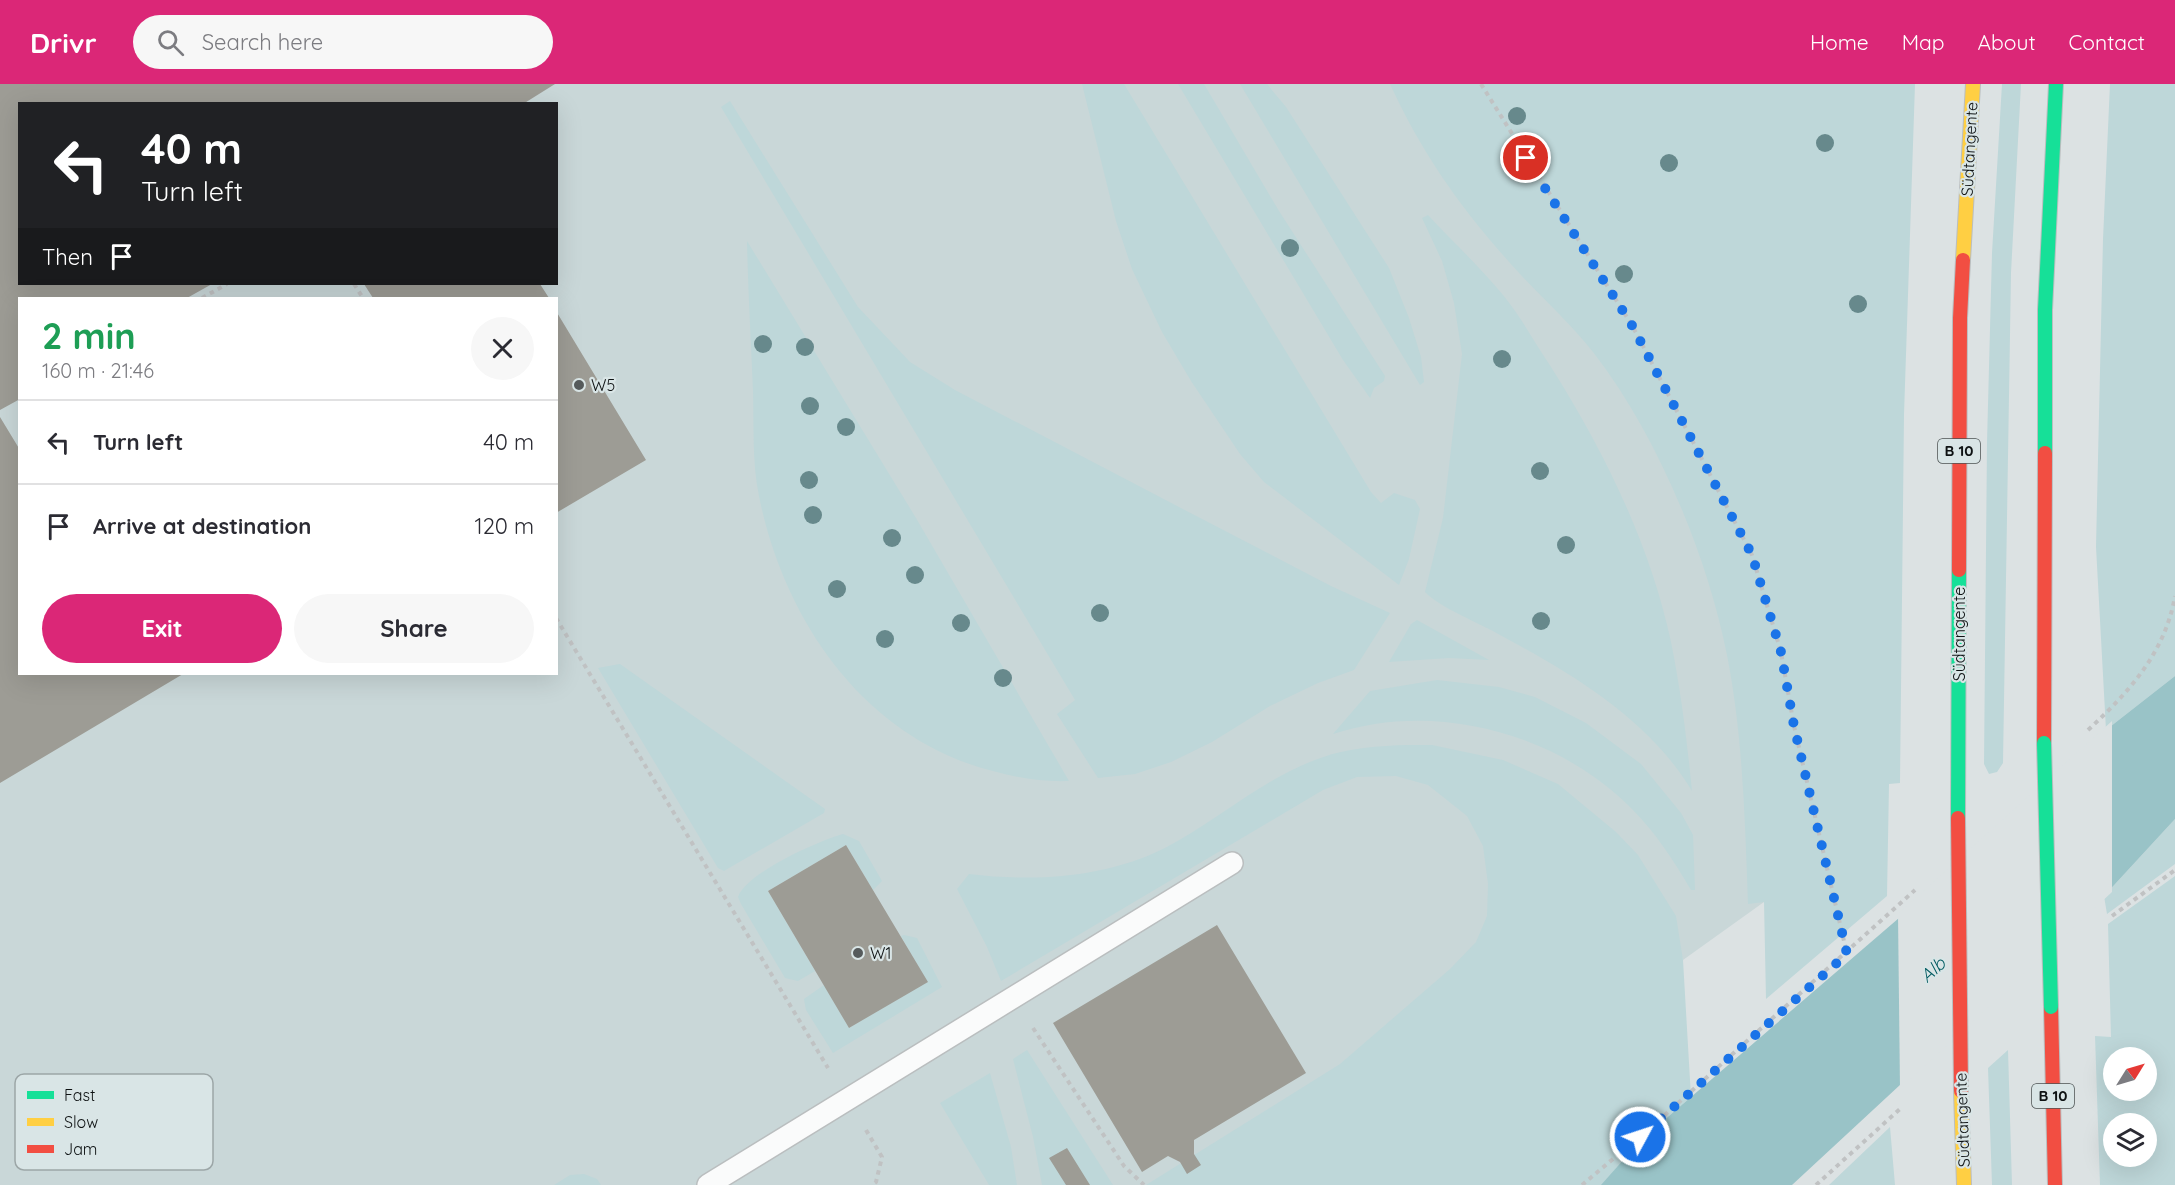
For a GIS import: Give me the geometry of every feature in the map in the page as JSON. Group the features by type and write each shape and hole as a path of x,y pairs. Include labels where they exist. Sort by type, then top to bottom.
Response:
{"highway":[{"name":"Südtangente","path":"1964,1185 1958,818 1960,318 1973,84"},
{"name":"B 10","path":"2055,1185 2044,743 2044,310 2056,84"}],"lane":[{"path":"708,1185 1232,863"}],"path":[{"path":"1481,84 1633,327 1752,555 1781,652 1794,726 1847,954"},
{"path":"204,297 225,285"},
{"path":"2110,709 2151,663 2172,612 2175,596"},
{"path":"558,621 882,1157 876,1182 872,1185"},
{"path":"2112,916 2175,870"},
{"path":"1582,1185 1879,924"},
{"path":"1016,996 1034,1030 1124,1166 1144,1185"},
{"path":"1816,1185 1900,1109"}],"shaded area":[{"path":"0,84 1449,84 1682,481 1728,607 1764,902 1683,960 1670,925 1217,1185 0,1185"},
{"path":"1082,84 1124,84 1371,492 1381,503 1394,493 1415,500 1420,509 1409,559 1399,585 1264,482 1240,454 1191,381 1162,332 1132,269 1116,221"},
{"path":"1178,84 1204,84 1279,211 1385,376 1384,381 1374,388 1370,398 1343,360"},
{"path":"1240,84 1267,84 1286,107 1389,268 1409,318 1421,357 1424,382 1420,385"},
{"path":"1390,84 1915,84 1904,415 1900,783 1889,784 1887,896 1766,999 1764,902 1748,904 1740,747 1727,655 1706,576 1676,496 1638,419 1616,384 1585,342 1520,274 1464,207 1432,161"},
{"path":"2002,84 2021,84 2011,273 2003,763 1997,772 1989,774 1984,764 1987,443 1992,253"},
{"path":"2110,84 2175,84 2175,676 2106,730 2096,547 2103,239"},
{"path":"730,101 858,307 910,362 955,390 1331,586 1390,613 1354,670 1318,683 1270,706 1212,742 1171,762 1135,774 1098,778 1057,714 1075,700 721,107"},
{"path":"1428,215 1485,274 1516,312 1571,399 1623,499 1651,569 1671,642 1692,791 1654,742 1606,700 1554,665 1450,610 1425,592 1443,518 1462,354 1454,303 1442,261 1422,218"},
{"path":"747,241 916,518 1069,781 1031,779 993,771 947,755 906,732 869,703 837,668 810,630 788,587 771,542 759,496 755,470"},
{"path":"1417,620 1489,660 1449,658 1389,662 1411,624"},
{"path":"620,664 825,809 824,813 724,871 718,868 598,668"},
{"path":"1437,680 1499,687 1535,697 1586,723 1641,764 1681,813 1693,835 1695,890 1691,890 1664,848 1632,809 1602,783 1568,760 1531,743 1493,730 1453,723 1412,721 1372,724 1333,734 1370,691"},
{"path":"1432,745 1503,760 1558,784 1616,832 1638,855 1676,916 1683,960 1691,1097 1641,1140 1614,1171 1620,1185 1146,1185 1340,1064 1450,969 1476,942 1487,916 1488,884 1483,846 1467,816 1428,785 1396,776 1357,777 1323,790 1001,981 987,947 957,889 969,874 1019,878 1044,877 1094,872 1118,866 1165,848 1272,781 1317,759 1364,748"},
{"path":"2175,819 2175,864 2107,914 2104,896"},
{"path":"843,834 859,841 882,881 873,890 846,845 768,891 815,971 798,981 785,978 738,897 754,878 768,868 817,843"},
{"path":"2175,876 2175,1185 2100,1185 2095,1036 2111,1037 2108,924"},
{"path":"901,936 917,938 942,987 833,1053 806,1010 804,999 824,985 849,1028 927,982"},
{"path":"1027,1050 1113,1185 1042,1185 1033,1137 1013,1059"},
{"path":"2008,1050 2012,1185 1992,1185 1988,1068"},
{"path":"990,1073 1011,1147 1017,1185 989,1185 940,1103"},
{"path":"1890,1127 1895,1185 1829,1185"},
{"path":"584,1174 597,1179 601,1185 554,1185 570,1175"}],"water":[{"name":"Alb","path":"2175,676 2175,819 2104,896 1792,1185 1601,1185 1641,1140 1935,887 2106,730"}],"pier":[{"path":"2112,721 2112,892 1900,1089 1898,914"}],"building":[{"path":"0,84 555,84 526,102 18,102 18,285 210,285 189,297 18,297 18,400 0,410"},
{"path":"365,285 541,285 548,297 372,297"},
{"name":"W5","path":"558,314 646,460 558,512"},
{"path":"0,417 18,447 18,675 181,675 0,783"},
{"name":"W1","path":"846,845 928,982 849,1028 768,891"},
{"path":"1217,925 1306,1073 1194,1140 1194,1154 1201,1165 1187,1174 1180,1162 1168,1156 1142,1172 1053,1023"},
{"path":"1067,1148 1090,1185 1066,1185 1049,1158"}],"traffic: fast":[{"path":"2045,453 2045,310 2056,84"},
{"path":"1958,818 1959,570"},
{"path":"2044,743 2051,1007"}],"traffic: slow":[{"path":"1963,260 1973,84"},
{"path":"1961,1091 1964,1185"}],"traffic: jam":[{"path":"1959,570 1960,318 1963,260"},
{"path":"2044,743 2045,453"},
{"path":"1958,818 1961,1091"},
{"path":"2051,1007 2055,1185"}],"place":[{"name":"W5","path":"579,385"},
{"name":"W1","path":"858,953"}],"route":[{"path":"1526,158 1633,327 1680,421 1752,555 1781,652 1794,726 1847,954 1640,1137"}]}
